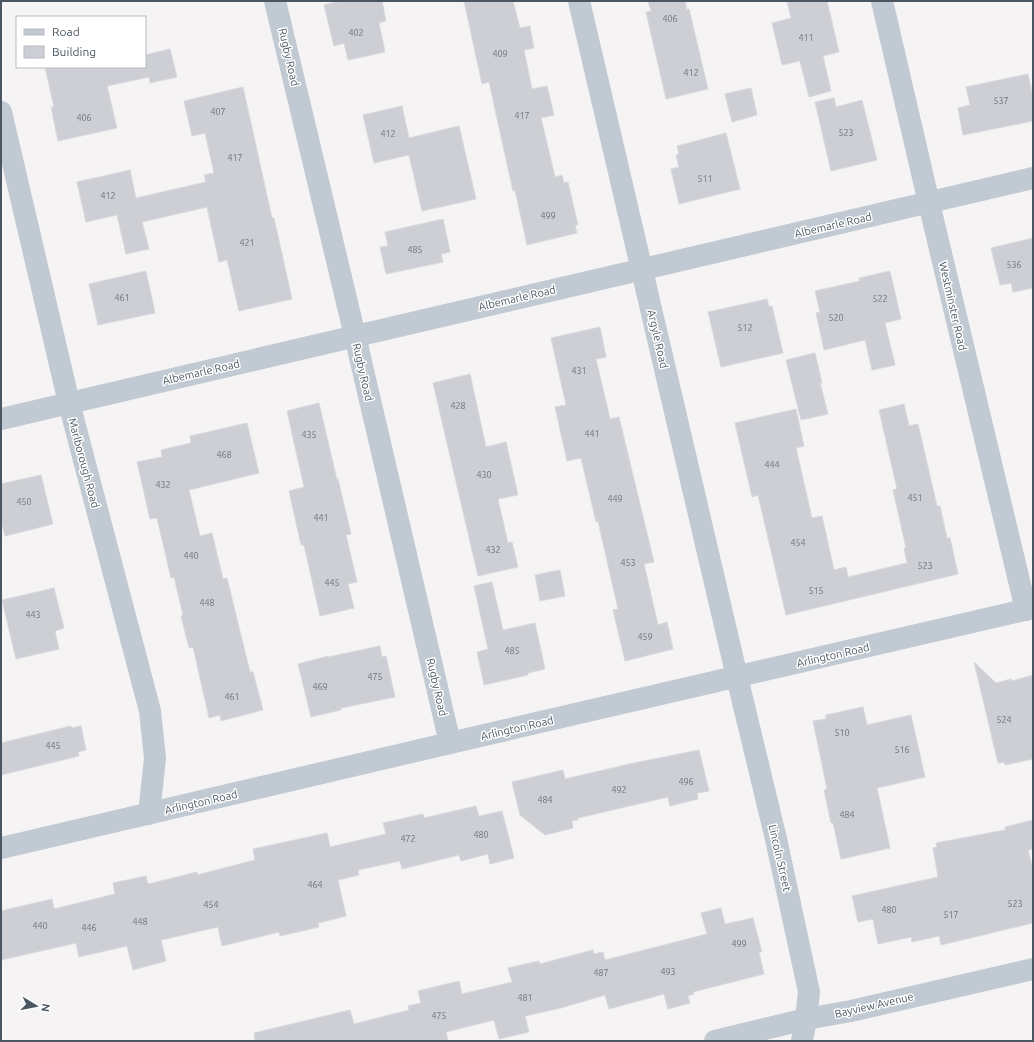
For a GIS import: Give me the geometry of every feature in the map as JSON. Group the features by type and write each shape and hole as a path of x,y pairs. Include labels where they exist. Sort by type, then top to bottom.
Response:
{"street":[{"name":"Rugby Road","path":"275,1 450,743"},
{"name":"Argyle Road","path":"579,1 737,677"},
{"name":"Westminster Road","path":"882,1 929,203 1030,609"},
{"name":"Marlborough Road","path":"1,112 69,403 150,711 155,758 149,814"},
{"name":"Albemarle Road","path":"1,419 1033,178"},
{"name":"Arlington Road","path":"1,848 1030,609"},
{"name":"Lincoln Street","path":"737,677 776,838 809,992 802,1041"},
{"name":"Bayview Avenue","path":"715,1041 1033,968"}],"building":[{"path":"340,1 382,1 386,21 379,23 385,52 348,60 344,43 334,46 324,5"},
{"path":"464,1 513,1 520,28 530,26 534,48 524,50 532,89 547,86 554,115 541,118 555,177 562,175 564,183 568,182 578,225 575,225 577,233 527,245 515,190 513,191 489,82 482,84"},
{"path":"648,1 685,1 687,10 689,9 708,89 666,99 646,12 651,11"},
{"path":"787,1 827,1 839,52 823,56 831,91 809,97 800,61 782,65 772,23 791,18"},
{"path":"170,49 177,77 150,83 149,77 107,86 117,128 58,141 51,107 54,107 45,68 146,68 146,55"},
{"path":"1028,74 1033,97 1033,121 963,135 958,108 970,105 966,87"},
{"path":"243,87 272,218 274,218 292,299 239,311 227,260 219,262 207,207 142,222 149,249 126,254 117,215 86,222 77,182 130,170 136,198 206,182 204,175 214,173 205,133 192,136 184,101"},
{"path":"751,88 757,115 732,122 725,94"},
{"path":"834,98 836,107 862,100 877,160 831,171 815,102"},
{"path":"402,106 409,138 459,126 476,199 422,211 409,155 374,163 363,115"},
{"path":"726,133 740,189 679,204 671,169 679,167 676,155 679,154 677,146"},
{"path":"443,219 450,252 441,254 443,262 386,274 380,247 388,246 385,232"},
{"path":"1033,238 1033,288 1013,292 1011,283 1000,285 991,248"},
{"path":"146,271 155,313 98,325 89,284"},
{"path":"890,271 901,319 885,323 895,365 872,370 865,340 824,350 816,313 820,312 815,291 860,281 859,278"},
{"path":"767,299 769,307 772,306 783,353 721,367 708,312"},
{"path":"600,327 606,357 596,359 610,419 619,417 654,562 644,564 658,625 667,622 673,649 625,661 613,610 618,609 598,521 596,522 581,458 567,461 555,407 566,405 551,338"},
{"path":"815,353 822,383 820,383 828,414 801,420 786,360"},
{"path":"470,374 486,447 506,442 518,495 498,499 508,543 512,542 518,567 478,576 433,383"},
{"path":"319,403 351,534 346,535 357,582 348,584 354,608 320,616 304,545 301,545 289,491 304,487 287,411"},
{"path":"904,404 909,426 918,424 937,506 940,506 947,538 950,538 958,574 786,615 758,495 752,497 735,423 796,409 804,446 796,448 812,518 822,516 834,570 846,567 848,577 907,563 904,548 906,548 893,490 897,489 879,410"},
{"path":"247,423 259,473 189,490 200,536 212,533 223,579 227,578 250,672 253,672 263,710 221,721 220,715 209,718 193,647 189,648 181,616 183,615 174,577 171,578 157,518 150,519 137,462 162,457 161,450 191,443 190,436"},
{"path":"41,475 53,524 5,536 1,520 1,484"},
{"path":"560,570 565,596 540,601 535,575"},
{"path":"492,582 503,630 535,623 545,669 528,673 528,675 484,685 477,652 488,649 474,586"},
{"path":"54,588 64,628 55,631 59,649 16,659 2,600"},
{"path":"380,646 382,657 386,656 395,697 341,708 341,710 311,717 298,664 328,656"},
{"path":"974,662 996,683 1011,679 1012,681 1033,675 1033,759 1005,765 1004,762 998,763"},
{"path":"863,707 867,725 911,715 925,777 877,788 890,848 841,859 824,790 827,789 813,721 826,719 826,715"},
{"path":"71,726 72,728 81,726 86,750 78,752 79,756 1,775 1,743"},
{"path":"699,750 709,791 697,793 698,799 670,806 668,797 578,818 578,820 572,821 573,828 545,835 520,815 512,782 563,770 565,779"},
{"path":"476,806 479,816 502,811 514,858 490,864 488,854 461,861 459,855 402,869 400,861 358,870 359,875 338,880 346,916 318,923 319,927 280,936 279,932 222,946 218,927 161,940 166,961 133,970 127,946 79,957 76,943 1,960 1,911 52,899 54,909 115,894 113,883 146,876 148,884 197,872 197,875 255,860 253,849 327,833 330,847 386,834 383,823 423,814 424,818"},
{"path":"1033,820 1033,849 1028,850 1033,870 1033,923 941,945 939,936 912,942 911,937 878,944 873,919 858,922 852,896 938,877 933,848 937,847 936,843 1005,830 1005,827"},
{"path":"721,908 725,924 753,918 762,952 759,952 764,974 693,992 694,994 688,996 690,1003 668,1009 664,994 609,1009 605,995 561,1008 525,1016 529,1032 499,1039 494,1020 446,1032 448,1041 255,1041 254,1033 350,1010 354,1024 409,1010 408,1006 421,1003 418,991 459,981 462,994 512,982 508,968 539,961 540,964 593,950 594,954 603,952 605,960 707,934 701,913"}]}
